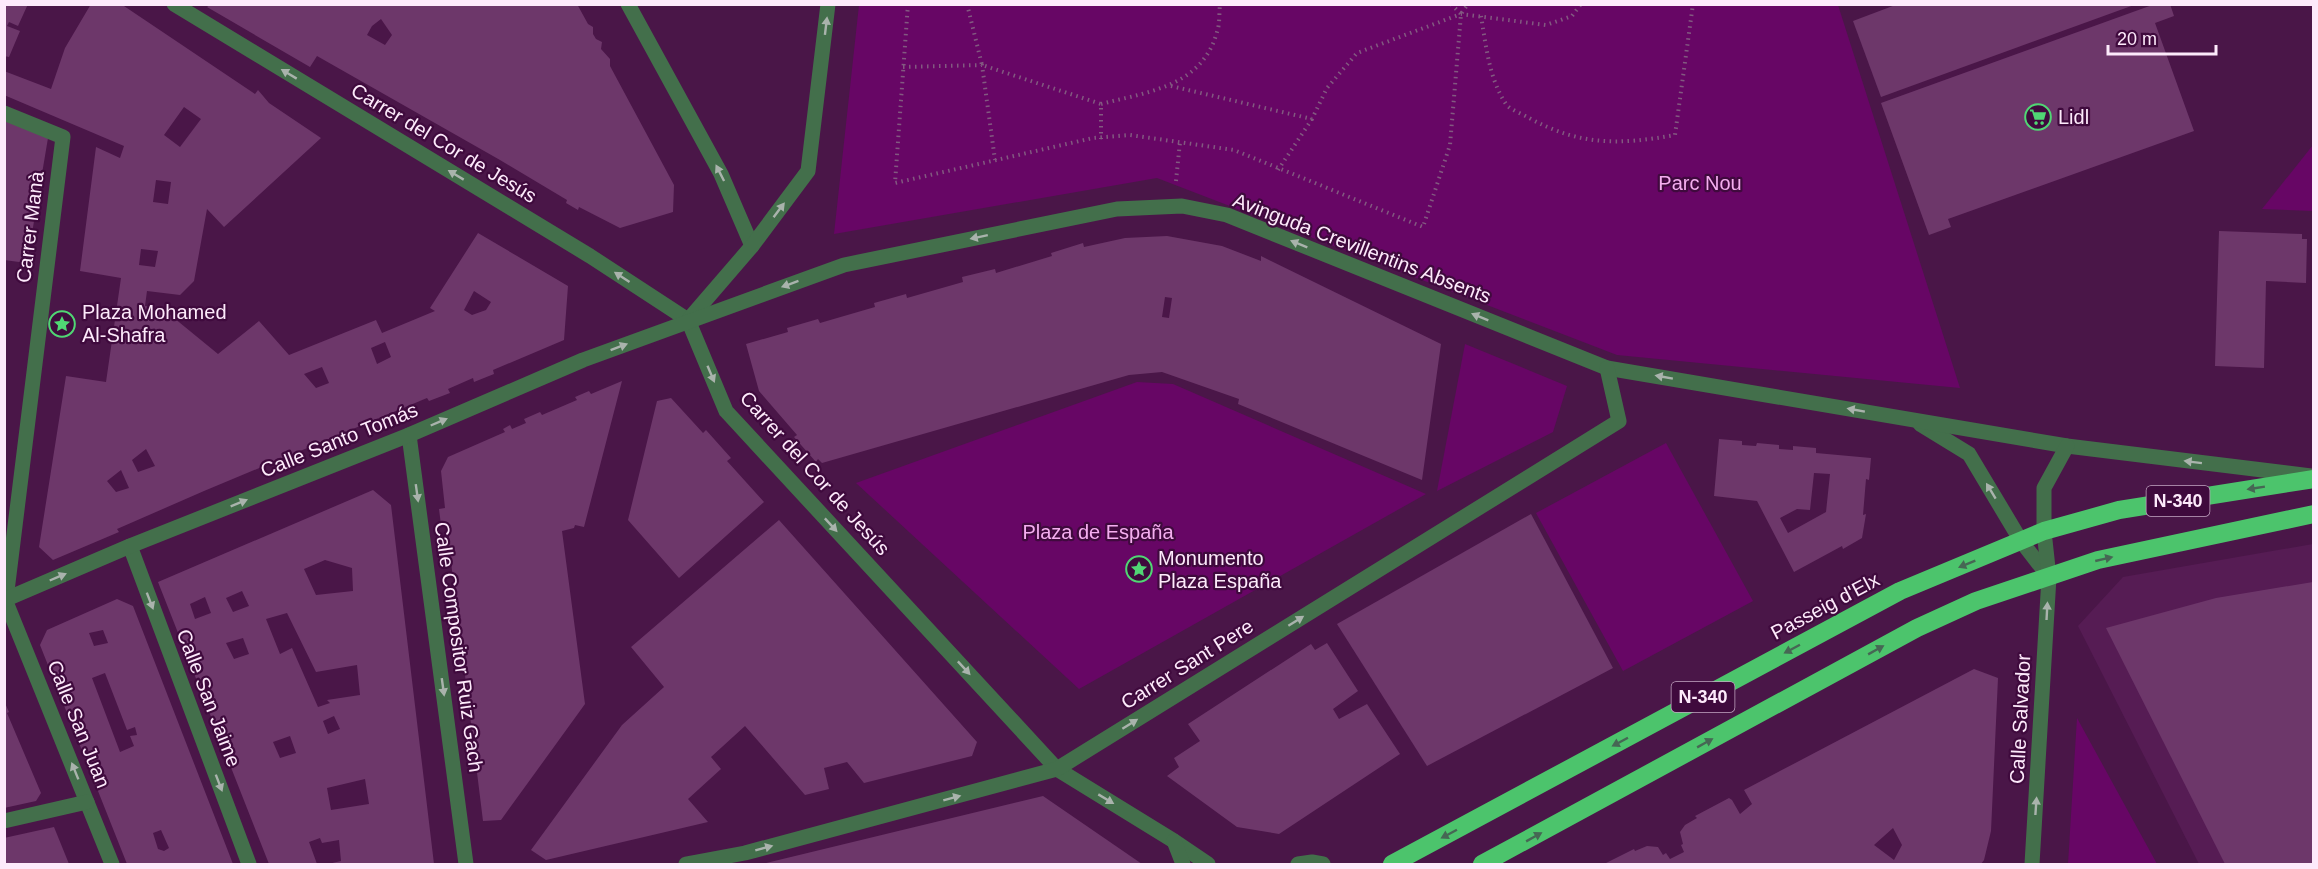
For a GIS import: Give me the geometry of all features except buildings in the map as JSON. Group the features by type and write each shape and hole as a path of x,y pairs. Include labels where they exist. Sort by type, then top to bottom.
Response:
{"highway":[{"name":"Passeig d'Elx","path":"1392,864 1900,591 2044,531 2119,510 2313,478"},
{"name":"N-340","path":"1482,864 1917,628 1976,601 2098,560 2313,514"}],"street":[{"name":"Carrer del Cor de Jesús","path":"174,4 590,256 688,320 726,411 1057,769 1208,864"},
{"path":"628,4 721,174 752,246"},
{"path":"688,320 752,246 808,171 828,4"},
{"name":"Carrer Manà","path":"4,113 63,137 5,599"},
{"name":"Avinguda Crevillentins Absents","path":"688,320 844,265 1116,209 1182,206 1227,215 1607,368 2067,446 2313,478"},
{"name":"Calle Santo Tomás","path":"5,599 130,546 409,435 583,360 688,320"},
{"name":"Carrer Sant Pere","path":"686,864 745,854 1057,769 1619,420 1607,368"},
{"name":"Avinguda Crevillentins Absents","path":"1914,420 1969,454 2021,541 2049,577"},
{"name":"Calle Compositor Ruiz Gach","path":"409,435 466,864"},
{"path":"2049,577 2044,531 2044,488 2067,446"},
{"name":"Calle San Jaime","path":"130,546 249,864"},
{"name":"Calle Salvador","path":"2032,864 2049,577"},
{"name":"Calle San Juan","path":"5,599 112,864"},
{"path":"4,821 87,802"},
{"path":"1174,841 1183,864"},
{"path":"1298,864 1312,862 1323,864"}],"path":[{"path":"908,4 895,183 1093,138 1130,135 1234,150 1278,170 1423,227 1450,145 1461,14 1468,4"},
{"path":"967,4 982,65 995,160"},
{"path":"903,67 982,65 1101,104 1171,86 1191,72 1208,56 1218,31 1220,4"},
{"path":"1451,4 1461,14"},
{"path":"1278,170 1311,119 1327,88 1357,53 1461,14 1546,25 1572,15 1581,4"},
{"path":"1481,16 1491,70 1507,106 1540,124 1573,137 1602,142 1644,141 1675,135 1693,4"},
{"path":"1171,86 1311,119"},
{"path":"1101,104 1101,139"},
{"path":"1176,184 1180,142"}],"shaded area":[{"path":"2313,544 2313,864 2199,864 2078,626 2123,577"}],"green space":[{"name":"Parc Nou","path":"859,5 1838,5 1960,388 1617,355 1157,178 834,234"},
{"path":"2313,145 2313,211 2262,209"},
{"path":"1465,344 1567,386 1553,432 1437,491"},
{"name":"Plaza de España","path":"1137,382 1173,384 1426,494 1079,689 856,483"},
{"path":"1666,443 1753,601 1623,671 1536,513"},
{"path":"2077,718 2157,864 2068,864"}],"place":[{"name":"Lidl","path":"2038,117"},
{"name":"Plaza Mohamed Al-Shafra","path":"62,324"},
{"name":"Monumento Plaza España","path":"1139,569"}]}
